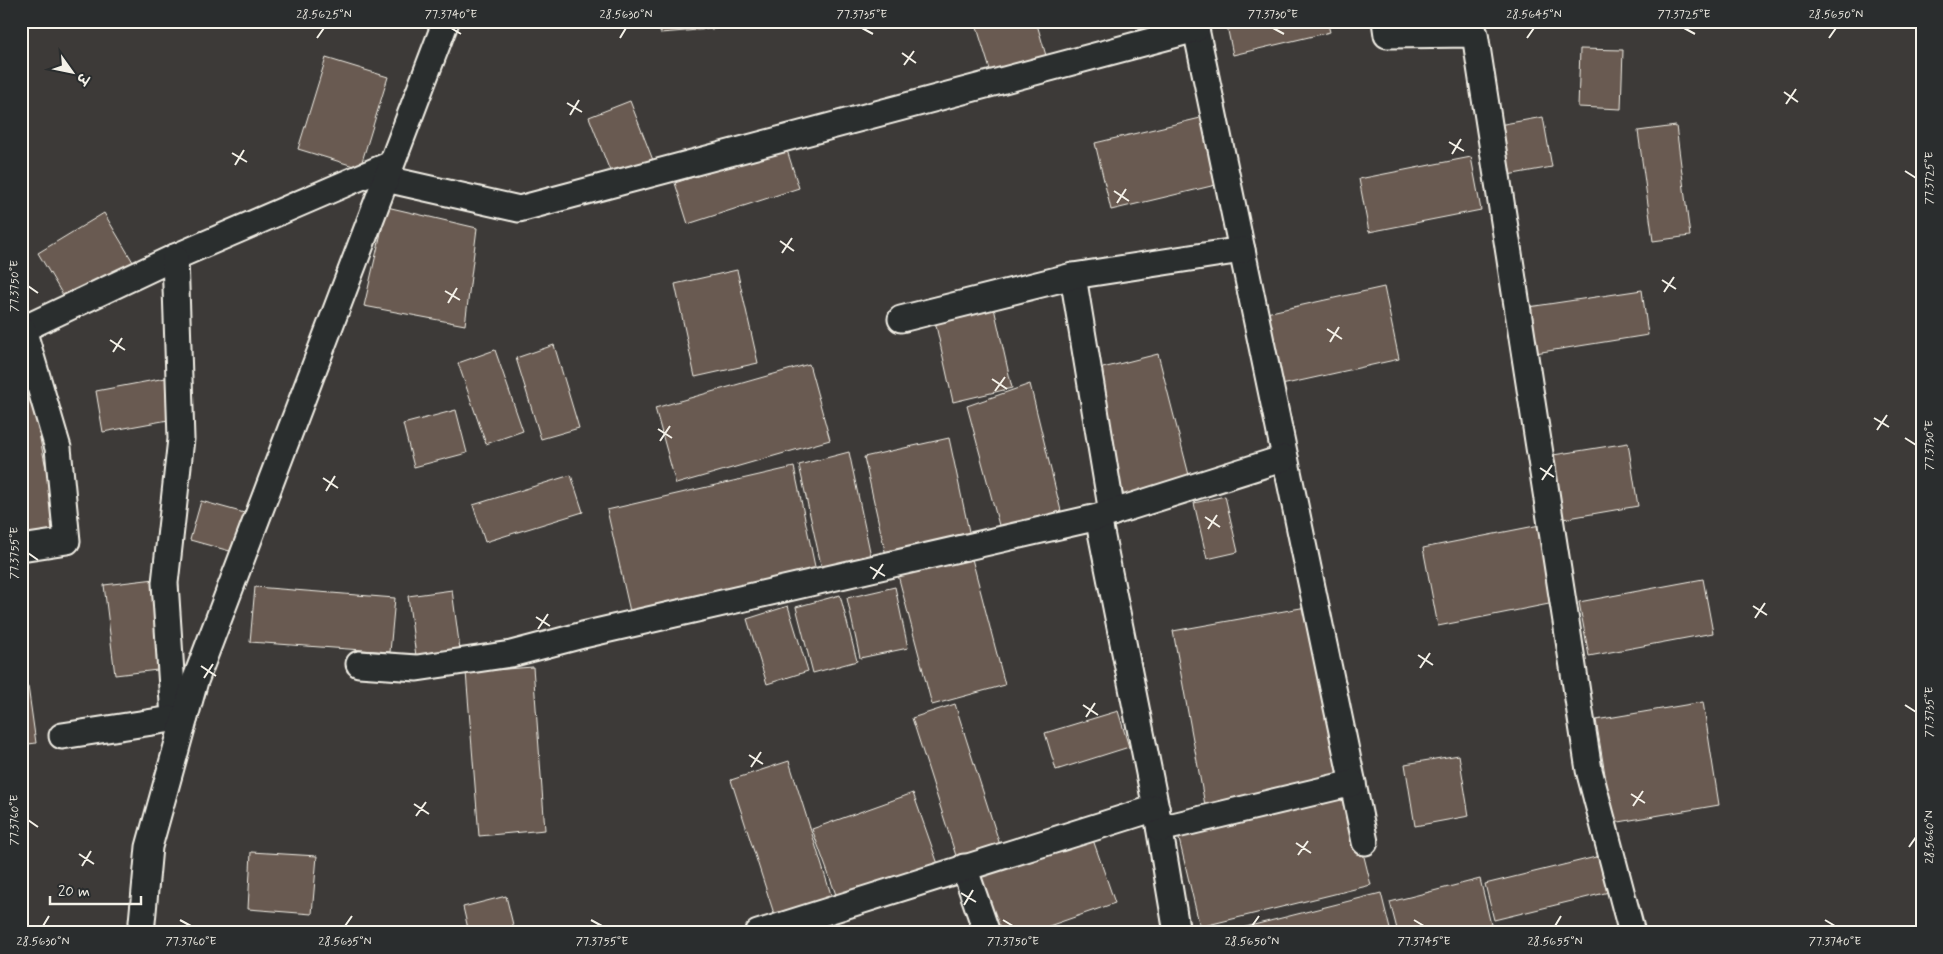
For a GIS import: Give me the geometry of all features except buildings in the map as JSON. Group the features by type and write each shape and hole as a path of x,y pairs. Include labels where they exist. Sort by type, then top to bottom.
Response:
{"street":[{"path":"142,933 149,847 180,717 446,21"},
{"path":"1385,21 1387,35 1474,34 1589,770 1632,933"},
{"path":"21,548 67,541 58,448 22,328 175,256 389,172 519,210 1195,25 1365,842"},
{"path":"901,319 1073,276 1242,250"},
{"path":"175,256 181,439 165,583 180,717"},
{"path":"1073,276 1105,515 1177,933"},
{"path":"360,664 417,668 511,654 593,633 1105,515 1285,458"},
{"path":"62,736 180,717"},
{"path":"758,933 910,887 964,867 1158,818 1353,783"},
{"path":"964,867 987,933"}]}
